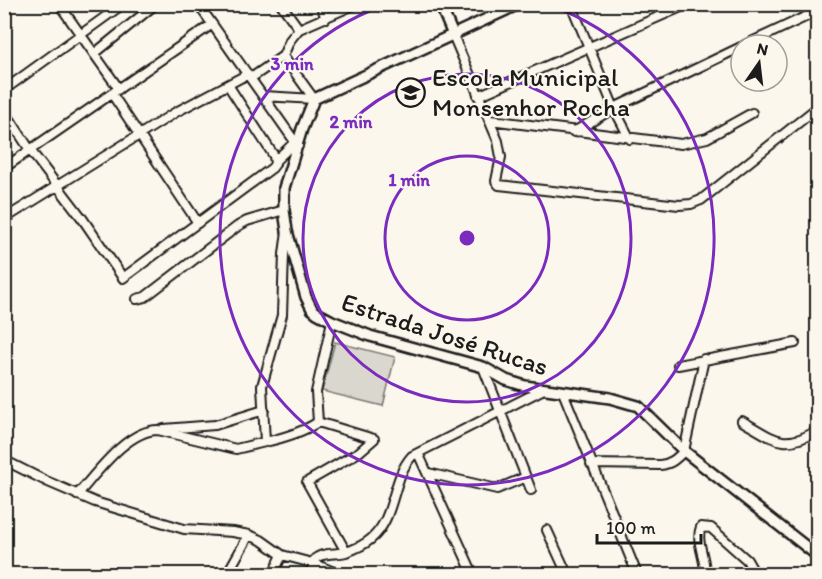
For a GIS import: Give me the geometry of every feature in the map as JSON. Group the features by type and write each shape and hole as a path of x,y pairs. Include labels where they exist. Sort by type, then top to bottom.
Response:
{"street":[{"path":"59,4 94,54 139,135 198,223"},
{"path":"4,90 123,4"},
{"path":"4,110 30,150 82,218 123,278 272,168 275,158 296,144 198,4"},
{"path":"281,4 299,28"},
{"path":"320,4 326,18"},
{"path":"4,219 139,135 283,56 290,40 299,28 356,4"},
{"path":"440,4 498,141 501,157 496,181 499,185 679,205 691,204 701,200 818,107"},
{"path":"264,96 314,99 519,4"},
{"path":"571,4 614,108 630,139"},
{"path":"478,96 688,4"},
{"path":"94,54 152,7"},
{"path":"771,33 818,11"},
{"path":"4,168 211,25"},
{"path":"574,132 614,108 729,53"},
{"path":"283,56 314,99"},
{"path":"228,85 275,158"},
{"name":"Estrada José Rucas","path":"314,99 296,144 284,188 284,210 287,231 308,303 317,313 370,336 483,367 506,380 542,390 610,398 638,406 684,451 818,556"},
{"path":"490,120 672,144 697,142 752,112"},
{"path":"137,299 145,297 238,226 284,210"},
{"path":"265,442 262,386 282,315 287,231"},
{"path":"318,422 316,392 332,321"},
{"path":"678,365 795,343"},
{"path":"591,464 664,465 674,461 684,451 704,359"},
{"path":"483,367 531,490"},
{"path":"312,574 312,563 320,556 346,552 359,547 378,532 384,524 406,465 412,456 542,390"},
{"path":"563,392 638,574"},
{"path":"77,495 130,440 146,431 180,427 199,428 264,410"},
{"path":"742,421 769,436 791,443 818,430"},
{"path":"318,422 374,439 359,452 307,482 346,552"},
{"path":"158,430 236,449 281,439 318,422"},
{"path":"418,453 473,574"},
{"path":"4,460 77,495 135,515 184,529 249,535 261,540 282,555 312,563 339,574"},
{"path":"428,473 497,489 526,477"},
{"path":"705,574 704,555 699,538 701,528 711,528 747,560 755,574"},
{"path":"547,530 567,574"},
{"path":"227,574 249,535"},
{"path":"273,574 282,555"}],"shaded area":[{"path":"335,342 395,357 383,406 322,391"}],"place":[{"name":"Escola Municipal Monsenhor Rocha","path":"411,92"}]}
